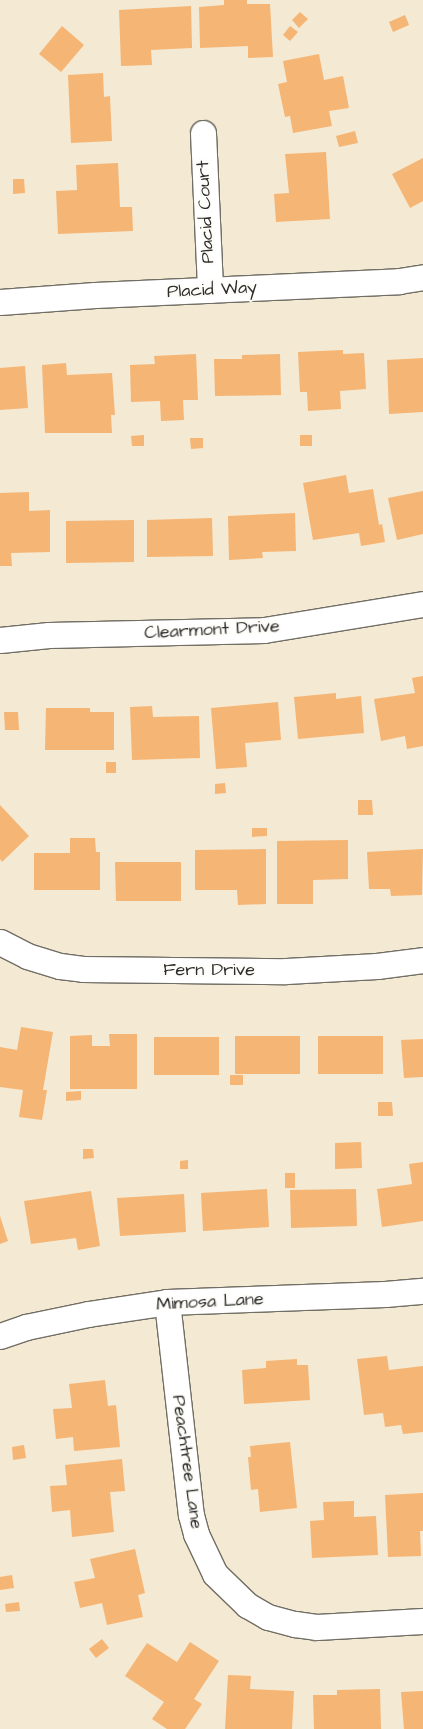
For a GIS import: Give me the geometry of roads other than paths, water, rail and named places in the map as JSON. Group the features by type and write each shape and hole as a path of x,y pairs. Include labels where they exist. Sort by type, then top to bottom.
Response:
{"street":[{"name":"Placid Court","path":"203,133 210,290"},
{"name":"Placid Way","path":"0,302 399,281 423,277"},
{"name":"Clearmont Drive","path":"0,640 49,635 264,630 423,604"},
{"name":"Fern Drive","path":"0,942 27,956 60,966 83,969 286,971 377,966 423,960"},
{"name":"Mimosa Lane","path":"0,1336 26,1327 88,1314 167,1302 386,1294 423,1290"},
{"name":"Peachtree Lane","path":"167,1302 190,1515 196,1534 215,1574 247,1604 268,1616 295,1624 316,1627 423,1621"}]}
